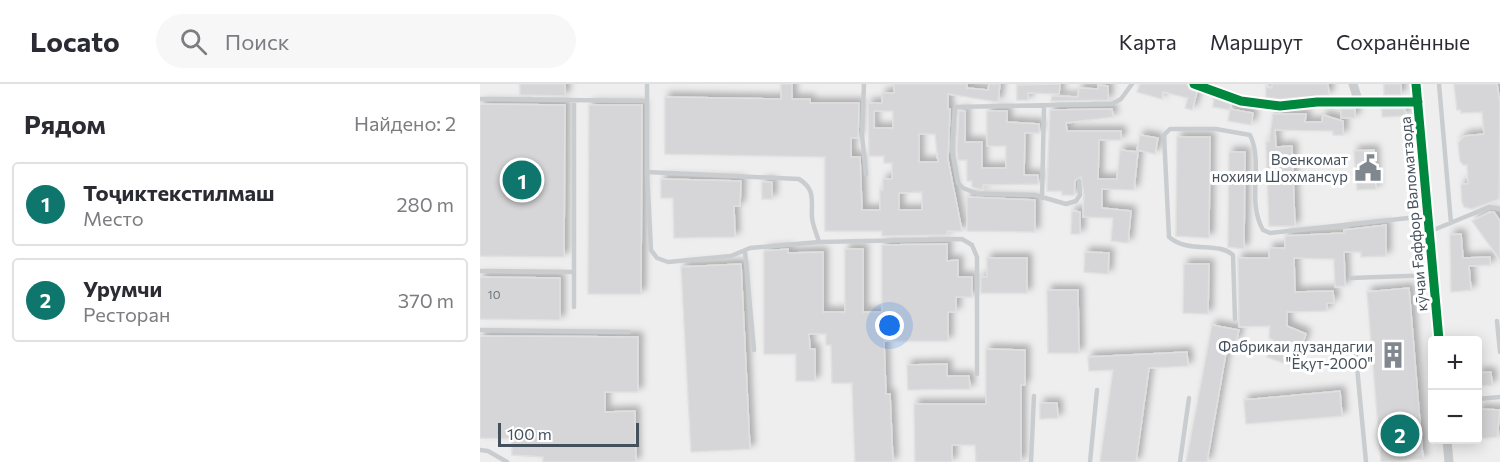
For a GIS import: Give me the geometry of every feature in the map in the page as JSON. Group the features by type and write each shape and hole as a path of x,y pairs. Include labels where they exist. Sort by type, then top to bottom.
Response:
{"street":[{"path":"1194,84 1241,101 1280,106 1418,102"},
{"path":"1353,84 1359,103"},
{"name":"кӯчаи Ғаффор Валоматзода","path":"1416,84 1430,216 1439,336"},
{"path":"1447,444 1449,462"}],"lane":[{"path":"647,84 647,172 651,250 657,258 668,261 731,256 750,248 819,243 962,239 972,246 977,257 977,374"},
{"path":"864,84 862,135 866,174"},
{"path":"1079,181 1080,195 1076,201 1066,204 1027,194 978,194 963,188 958,183 951,137 954,110 959,106 1044,107 1112,104 1121,99 1132,84"},
{"path":"1439,84 1451,223"},
{"path":"480,99 574,102 647,101"},
{"path":"574,102 572,272 574,307"},
{"path":"1042,198 1044,107"},
{"path":"1235,319 1233,255 1223,249 1198,248 1177,243 1169,237 1164,135 1170,129 1216,129 1250,135 1255,151 1255,212 1263,230 1270,233 1430,216"},
{"path":"647,172 799,178 808,185 813,196 812,219 819,243"},
{"path":"1431,231 1489,207 1499,208"},
{"path":"745,251 754,350"},
{"path":"480,271 572,272"},
{"path":"1351,278 1434,275"},
{"path":"1497,321 1500,352"},
{"path":"480,330 629,332"},
{"path":"1355,346 1366,462"},
{"path":"1090,462 1097,390"},
{"path":"1031,462 1034,396"},
{"path":"1482,399 1500,397"},
{"path":"1180,462 1189,398"},
{"path":"480,450 488,451 507,462"}],"building":[{"path":"520,84 565,84 565,96 520,95"},
{"path":"781,84 792,84 792,99 810,99 810,103 859,103 858,138 851,138 851,157 860,157 862,210 880,210 880,190 883,190 883,179 892,179 892,163 884,163 884,156 869,156 868,103 882,103 882,93 894,93 894,84 967,84 967,88 988,90 989,84 1000,84 998,102 948,94 948,109 950,109 948,160 962,231 947,231 947,235 882,236 882,231 825,231 825,157 665,154 665,97 781,99","holes":["874,111 893,111 893,128 874,128","919,134 935,134 938,162 919,162","922,192 922,210 899,210 899,193"]},
{"path":"1060,84 1059,94 1028,93 1028,100 1017,100 1017,85"},
{"path":"1140,84 1187,84 1189,89 1197,92 1192,110 1185,108 1188,98 1163,92 1162,99 1137,92"},
{"path":"1272,84 1328,84 1329,95 1280,99 1266,97 1266,87 1272,88"},
{"path":"1384,84 1401,84 1401,95 1384,95"},
{"path":"1454,84 1497,84 1500,103 1499,199 1472,209 1464,207 1462,202 1461,184 1468,184 1467,165 1463,165 1460,161 1458,143 1464,136 1484,134 1482,112 1461,113 1461,110 1457,110"},
{"path":"1098,85 1108,86 1108,100 1051,101 1052,96 1078,97 1079,88 1098,89"},
{"path":"1214,98 1231,104 1230,109 1253,113 1251,125 1228,121 1230,110 1213,107"},
{"path":"480,104 565,105 564,257 480,256"},
{"path":"589,105 642,105 641,294 588,294"},
{"path":"1112,109 1113,117 1066,123 1067,131 1121,131 1121,140 1099,140 1098,179 1117,179 1120,150 1138,152 1134,190 1102,189 1102,208 1131,211 1128,243 1111,241 1113,218 1083,217 1084,195 1081,177 1075,180 1074,195 1062,195 1062,191 1047,191 1050,110"},
{"path":"1341,109 1355,109 1355,118 1341,118"},
{"path":"1382,109 1405,109 1406,116 1382,117"},
{"path":"959,111 965,111 965,142 982,142 982,168 1006,168 1006,146 987,146 987,111 1007,111 1007,122 1039,124 1039,133 1025,133 1024,175 1038,175 1038,184 983,185 983,190 972,187 972,181 967,181 967,160 958,160"},
{"path":"1273,114 1306,114 1305,122 1322,122 1323,115 1343,121 1343,135 1333,135 1333,131 1275,130 1276,147 1292,146 1295,226 1269,226 1266,142 1269,142"},
{"path":"1140,135 1158,138 1155,154 1137,150"},
{"path":"1177,137 1210,137 1209,238 1176,236"},
{"path":"1374,150 1376,189 1357,190 1354,151"},
{"path":"1229,152 1245,152 1244,249 1228,247"},
{"path":"661,179 741,181 740,206 734,206 735,237 674,238 673,198 661,198"},
{"path":"762,182 772,182 772,199 762,199"},
{"path":"967,197 1035,200 1035,232 967,231"},
{"path":"1072,211 1080,212 1080,234 1071,234"},
{"path":"1494,212 1500,221 1500,260 1472,221"},
{"path":"1386,225 1386,256 1361,257 1361,252 1344,252 1345,286 1335,287 1334,259 1294,258 1295,292 1333,291 1334,303 1327,303 1327,311 1287,312 1287,326 1306,334 1294,367 1267,357 1273,340 1269,338 1270,326 1239,327 1238,258 1269,258 1269,248 1285,248 1285,236 1344,233 1344,230"},
{"path":"1461,234 1463,258 1490,257 1490,265 1469,266 1471,290 1451,292 1450,235"},
{"path":"947,244 947,261 958,260 958,277 972,277 972,297 956,297 956,312 948,312 948,341 884,341 886,394 890,394 893,462 855,462 852,383 832,383 831,345 826,345 826,334 809,334 810,349 815,349 815,381 796,381 796,354 764,354 764,251 788,249 788,253 823,252 823,312 845,312 845,249 863,249 863,312 882,312 882,245"},
{"path":"1085,252 1109,253 1108,274 1084,272"},
{"path":"987,258 1027,258 1027,293 981,293 981,277 987,277"},
{"path":"741,264 750,449 691,452 681,267"},
{"path":"1184,264 1209,264 1208,314 1183,313"},
{"path":"480,277 560,278 560,320 480,319"},
{"name":"Фабрикаи дузандагии \"Ёқут-2000\"","path":"1409,288 1423,459 1381,462 1367,292"},
{"path":"1047,290 1078,290 1079,353 1048,353"},
{"path":"1212,325 1239,330 1236,342 1228,341 1207,462 1186,462"},
{"path":"480,336 638,337 638,392 605,392 605,412 635,411 636,462 543,462 543,457 512,455 512,439 480,438"},
{"path":"986,349 1025,350 1025,385 1021,385 1021,462 976,462 975,445 952,445 952,462 915,462 914,404 986,404"},
{"path":"1187,352 1188,366 1149,368 1136,462 1100,462 1113,370 1089,371 1088,357"},
{"path":"947,364 947,376 969,376 970,389 908,390 907,365"},
{"path":"1491,372 1492,385 1482,386 1482,373"},
{"path":"1340,391 1342,416 1246,424 1244,400"},
{"path":"1040,403 1057,403 1058,418 1040,419"},
{"path":"1482,409 1500,410 1497,437 1482,439"}],"cycle path":[{"path":"1194,84 1241,101 1280,106 1317,102 1418,102"},
{"path":"1416,84 1439,336"}],"place":[{"name":"Военкомат нохияи Шохмансур","path":"1368,168"},
{"name":"Тоҷиктекстилмаш","path":"522,180"},
{"name":"Фабрикаи дузандагии \"Ёқут-2000\"","path":"1393,355"},
{"name":"Урумчи","path":"1400,434"}]}
